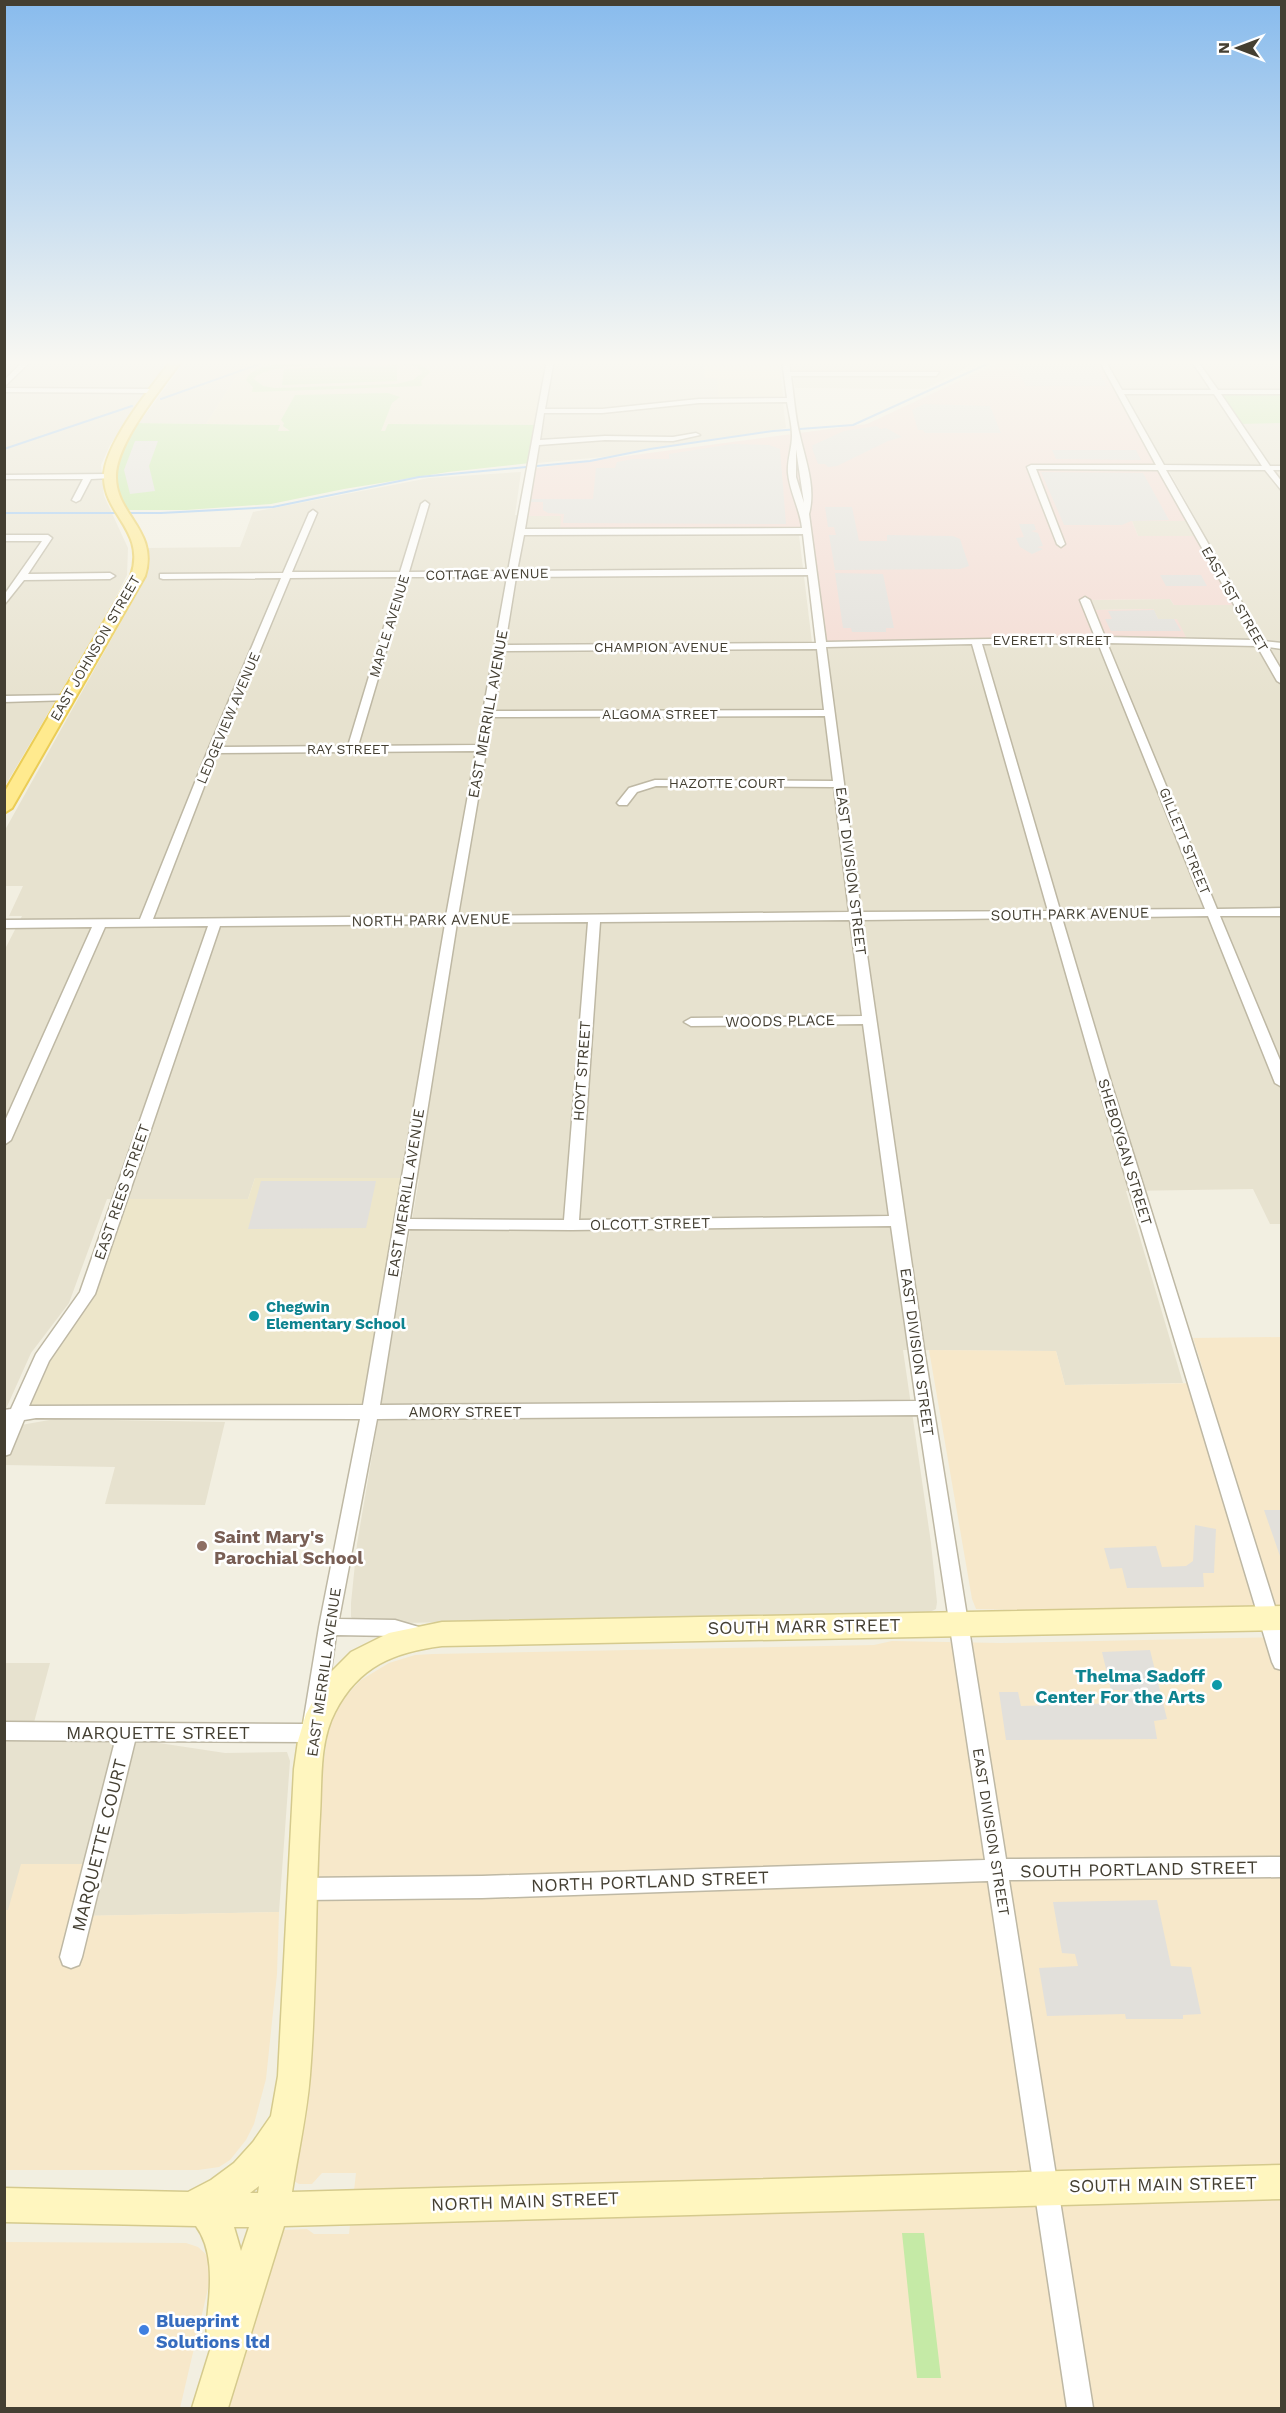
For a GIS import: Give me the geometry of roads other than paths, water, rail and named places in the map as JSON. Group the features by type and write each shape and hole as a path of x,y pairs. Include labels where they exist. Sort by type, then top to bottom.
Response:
{"main road":[{"name":"EAST JOHNSON STREET","path":"4,808 138,576 143,555 126,515 114,494 109,476"},
{"name":"SOUTH MARR STREET","path":"422,1636 1275,1618"},
{"path":"312,1733 335,1687 359,1660 386,1644 422,1636"},
{"name":"EAST MERRILL AVENUE","path":"212,2401 272,2208 289,2112 294,2076 302,1889 312,1733"},
{"path":"212,2401 224,2328 227,2287 218,2230 198,2208 222,2195 258,2165 272,2146 289,2112"},
{"name":"SOUTH MAIN STREET","path":"1045,2187 1281,2181"},
{"name":"NORTH MAIN STREET","path":"4,2205 251,2210 1045,2187"}],"street":[{"name":"EAST MERRILL AVENUE","path":"312,1733 328,1627 370,1412 451,920 483,748 528,473"},
{"name":"EAST DIVISION STREET","path":"793,473 797,502 805,514 808,531 858,916 869,1020 925,1408 1080,2409"},
{"path":"1033,473 1062,544"},
{"name":"EAST 1ST STREET","path":"1164,473 1281,681"},
{"path":"1270,473 1281,489"},
{"path":"4,477 109,476"},
{"path":"76,500 88,477"},
{"name":"MAPLE AVENUE","path":"352,749 425,504"},
{"name":"LEDGEVIEW AVENUE","path":"145,923 213,750 314,513"},
{"path":"519,532 808,531"},
{"path":"4,538 48,538 4,602"},
{"name":"COTTAGE AVENUE","path":"163,576 812,572"},
{"path":"22,577 110,576"},
{"path":"4,586 15,586"},
{"name":"GILLETT STREET","path":"1085,600 1214,912 1281,1083"},
{"name":"EVERETT STREET","path":"822,645 976,640 1103,640 1281,646"},
{"name":"SHEBOYGAN STREET","path":"976,640 1106,1089 1275,1618 1281,1662"},
{"name":"CHAMPION AVENUE","path":"500,648 822,645"},
{"path":"4,699 67,698"},
{"name":"ALGOMA STREET","path":"488,714 831,713"},
{"name":"RAY STREET","path":"213,750 483,748"},
{"name":"HAZOTTE COURT","path":"623,803 633,790 655,783 840,783"},
{"name":"SOUTH PARK AVENUE","path":"858,916 1281,912"},
{"name":"NORTH PARK AVENUE","path":"4,924 858,916"},
{"name":"HOYT STREET","path":"571,1225 594,918"},
{"name":"EAST REES STREET","path":"4,1449 11,1416 42,1358 87,1294 215,922"},
{"path":"4,1140 100,923"},
{"name":"WOODS PLACE","path":"692,1022 869,1020"},
{"name":"OLCOTT STREET","path":"401,1224 571,1225 899,1221"},
{"name":"AMORY STREET","path":"11,1416 36,1411 370,1412 925,1408"},
{"name":"SOUTH MARR STREET","path":"328,1627 395,1628 422,1636"},
{"name":"MARQUETTE STREET","path":"4,1731 312,1733"},
{"name":"MARQUETTE COURT","path":"71,1957 127,1732"},
{"name":"SOUTH PORTLAND STREET","path":"997,1870 1281,1867"},
{"name":"NORTH PORTLAND STREET","path":"302,1889 482,1887 997,1870"}],"waterway":[{"path":"4,513 161,513 273,507 419,477 466,473"}],"place":[{"name":"Chegwin Elementary School","path":"254,1316"},
{"name":"Saint Mary's Parochial School","path":"202,1546"},
{"name":"Thelma Sadoff Center For the Arts","path":"1217,1685"},
{"name":"Blueprint Solutions ltd","path":"144,2330"}]}
